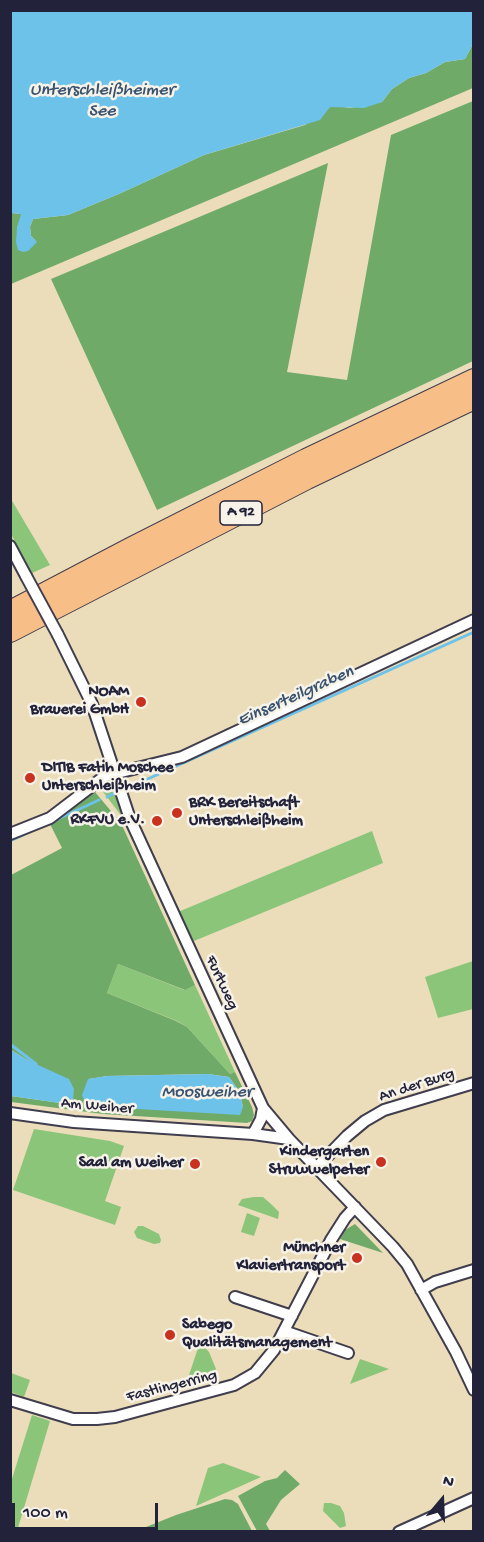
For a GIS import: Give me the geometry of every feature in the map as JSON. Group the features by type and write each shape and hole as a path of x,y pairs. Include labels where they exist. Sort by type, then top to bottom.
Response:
{"highway":[{"name":"A 92","path":"10,611 306,459 474,379"},
{"name":"A 92","path":"10,632 307,478 474,399"}],"street":[{"name":"Furtweg","path":"10,546 92,704 130,819 263,1108 289,1140 400,1256 456,1352 474,1390"},
{"path":"10,834 50,818 105,776 182,757 474,620"},
{"name":"An der Burg","path":"317,1167 347,1136 365,1121 384,1110 474,1083"},
{"path":"253,1134 261,1119 263,1108"},
{"name":"Am Weiher","path":"10,1113 74,1122 253,1134 289,1140"},
{"name":"Fastlingerring","path":"10,1400 73,1419 97,1419 228,1388 255,1373 266,1362 331,1240 355,1207"},
{"path":"421,1290 435,1282 474,1270"},
{"path":"235,1297 292,1316"},
{"path":"284,1331 348,1353"},
{"path":"399,1532 474,1498"}],"green space":[{"path":"473,44 473,88 11,284 11,213 22,214 17,228 37,242 31,236 30,227 33,219 68,215 204,155 305,125 330,107 350,108 382,102 392,89 409,78 426,73 445,62 465,59"},
{"path":"473,101 473,361 157,510 51,279 328,163 287,372 347,380 391,135"},
{"path":"11,499 50,565 32,573 11,534"},
{"path":"105,780 114,786 123,818 97,784"},
{"path":"95,792 121,823 195,985 185,990 118,964 107,993 187,1027 230,1074 235,1072 252,1107 254,1115 252,1121 247,1123 103,1114 11,1102 11,1096 67,1104 29,1061 11,1050 11,875 62,848 49,822","holes":["208,1074 229,1077 239,1091 243,1107 89,1079 107,1076"]},
{"path":"372,831 383,863 194,941 178,912"},
{"path":"473,961 473,1009 438,1018 425,977"},
{"path":"118,964 184,990 195,985 235,1072 230,1074 187,1027 107,993"},
{"path":"34,1129 110,1141 124,1146 105,1201 121,1207 115,1225 13,1190"},
{"path":"263,1197 271,1204 279,1212 278,1219 238,1205 242,1199"},
{"path":"247,1213 260,1218 254,1236 241,1232"},
{"path":"355,1224 383,1253 340,1239 345,1230"},
{"path":"138,1226 159,1234 160,1243 154,1244 137,1238 134,1232"},
{"path":"200,1342 209,1352 216,1369 214,1374 187,1381"},
{"path":"360,1359 389,1369 350,1384"},
{"path":"11,1373 30,1380 24,1397 11,1392"},
{"path":"32,1415 50,1421 17,1531 11,1531 11,1482"},
{"path":"223,1463 261,1477 196,1506 208,1468"},
{"path":"285,1470 300,1484 281,1500 266,1524 270,1531 257,1531 238,1496 265,1481 277,1478"},
{"path":"225,1499 238,1504 252,1531 142,1531 146,1527 176,1515"},
{"path":"324,1503 340,1506 344,1513 346,1526 340,1528 323,1511"}],"water":[{"name":"Unterschleißheimer See","path":"10,11 473,11 473,44 465,59 445,62 426,73 409,78 392,89 382,102 364,108 330,107 320,120 204,155 68,215 33,219 30,227 31,236 37,242 28,251 23,252 18,250 16,242 21,214 11,213"},
{"path":"11,1050 69,1079 74,1089 73,1100 67,1104 11,1096"},
{"name":"Moosweiher","path":"208,1074 229,1077 239,1091 243,1107 240,1115 86,1106 82,1095 88,1079 107,1076"}],"waterway":[{"name":"Einserteilgraben","path":"130,787 474,632"},
{"path":"107,797 115,793"},
{"name":"Einserteilgraben","path":"10,841 99,800"},
{"path":"10,1044 36,1064"}],"place":[{"name":"NOAM Brauerei GmbH","path":"141,702"},
{"name":"DITIB Fatih Moschee Unterschleißheim","path":"30,778"},
{"name":"BRK Bereitschaft Unterschleißheim","path":"177,813"},
{"name":"RKFVU e.V.","path":"157,821"},
{"name":"Kindergarten Struwwelpeter","path":"381,1162"},
{"name":"Saal am Weiher","path":"195,1164"},
{"name":"Münchner Klaviertransport","path":"357,1258"},
{"name":"Sabego Qualitätsmanagement","path":"170,1335"}]}
